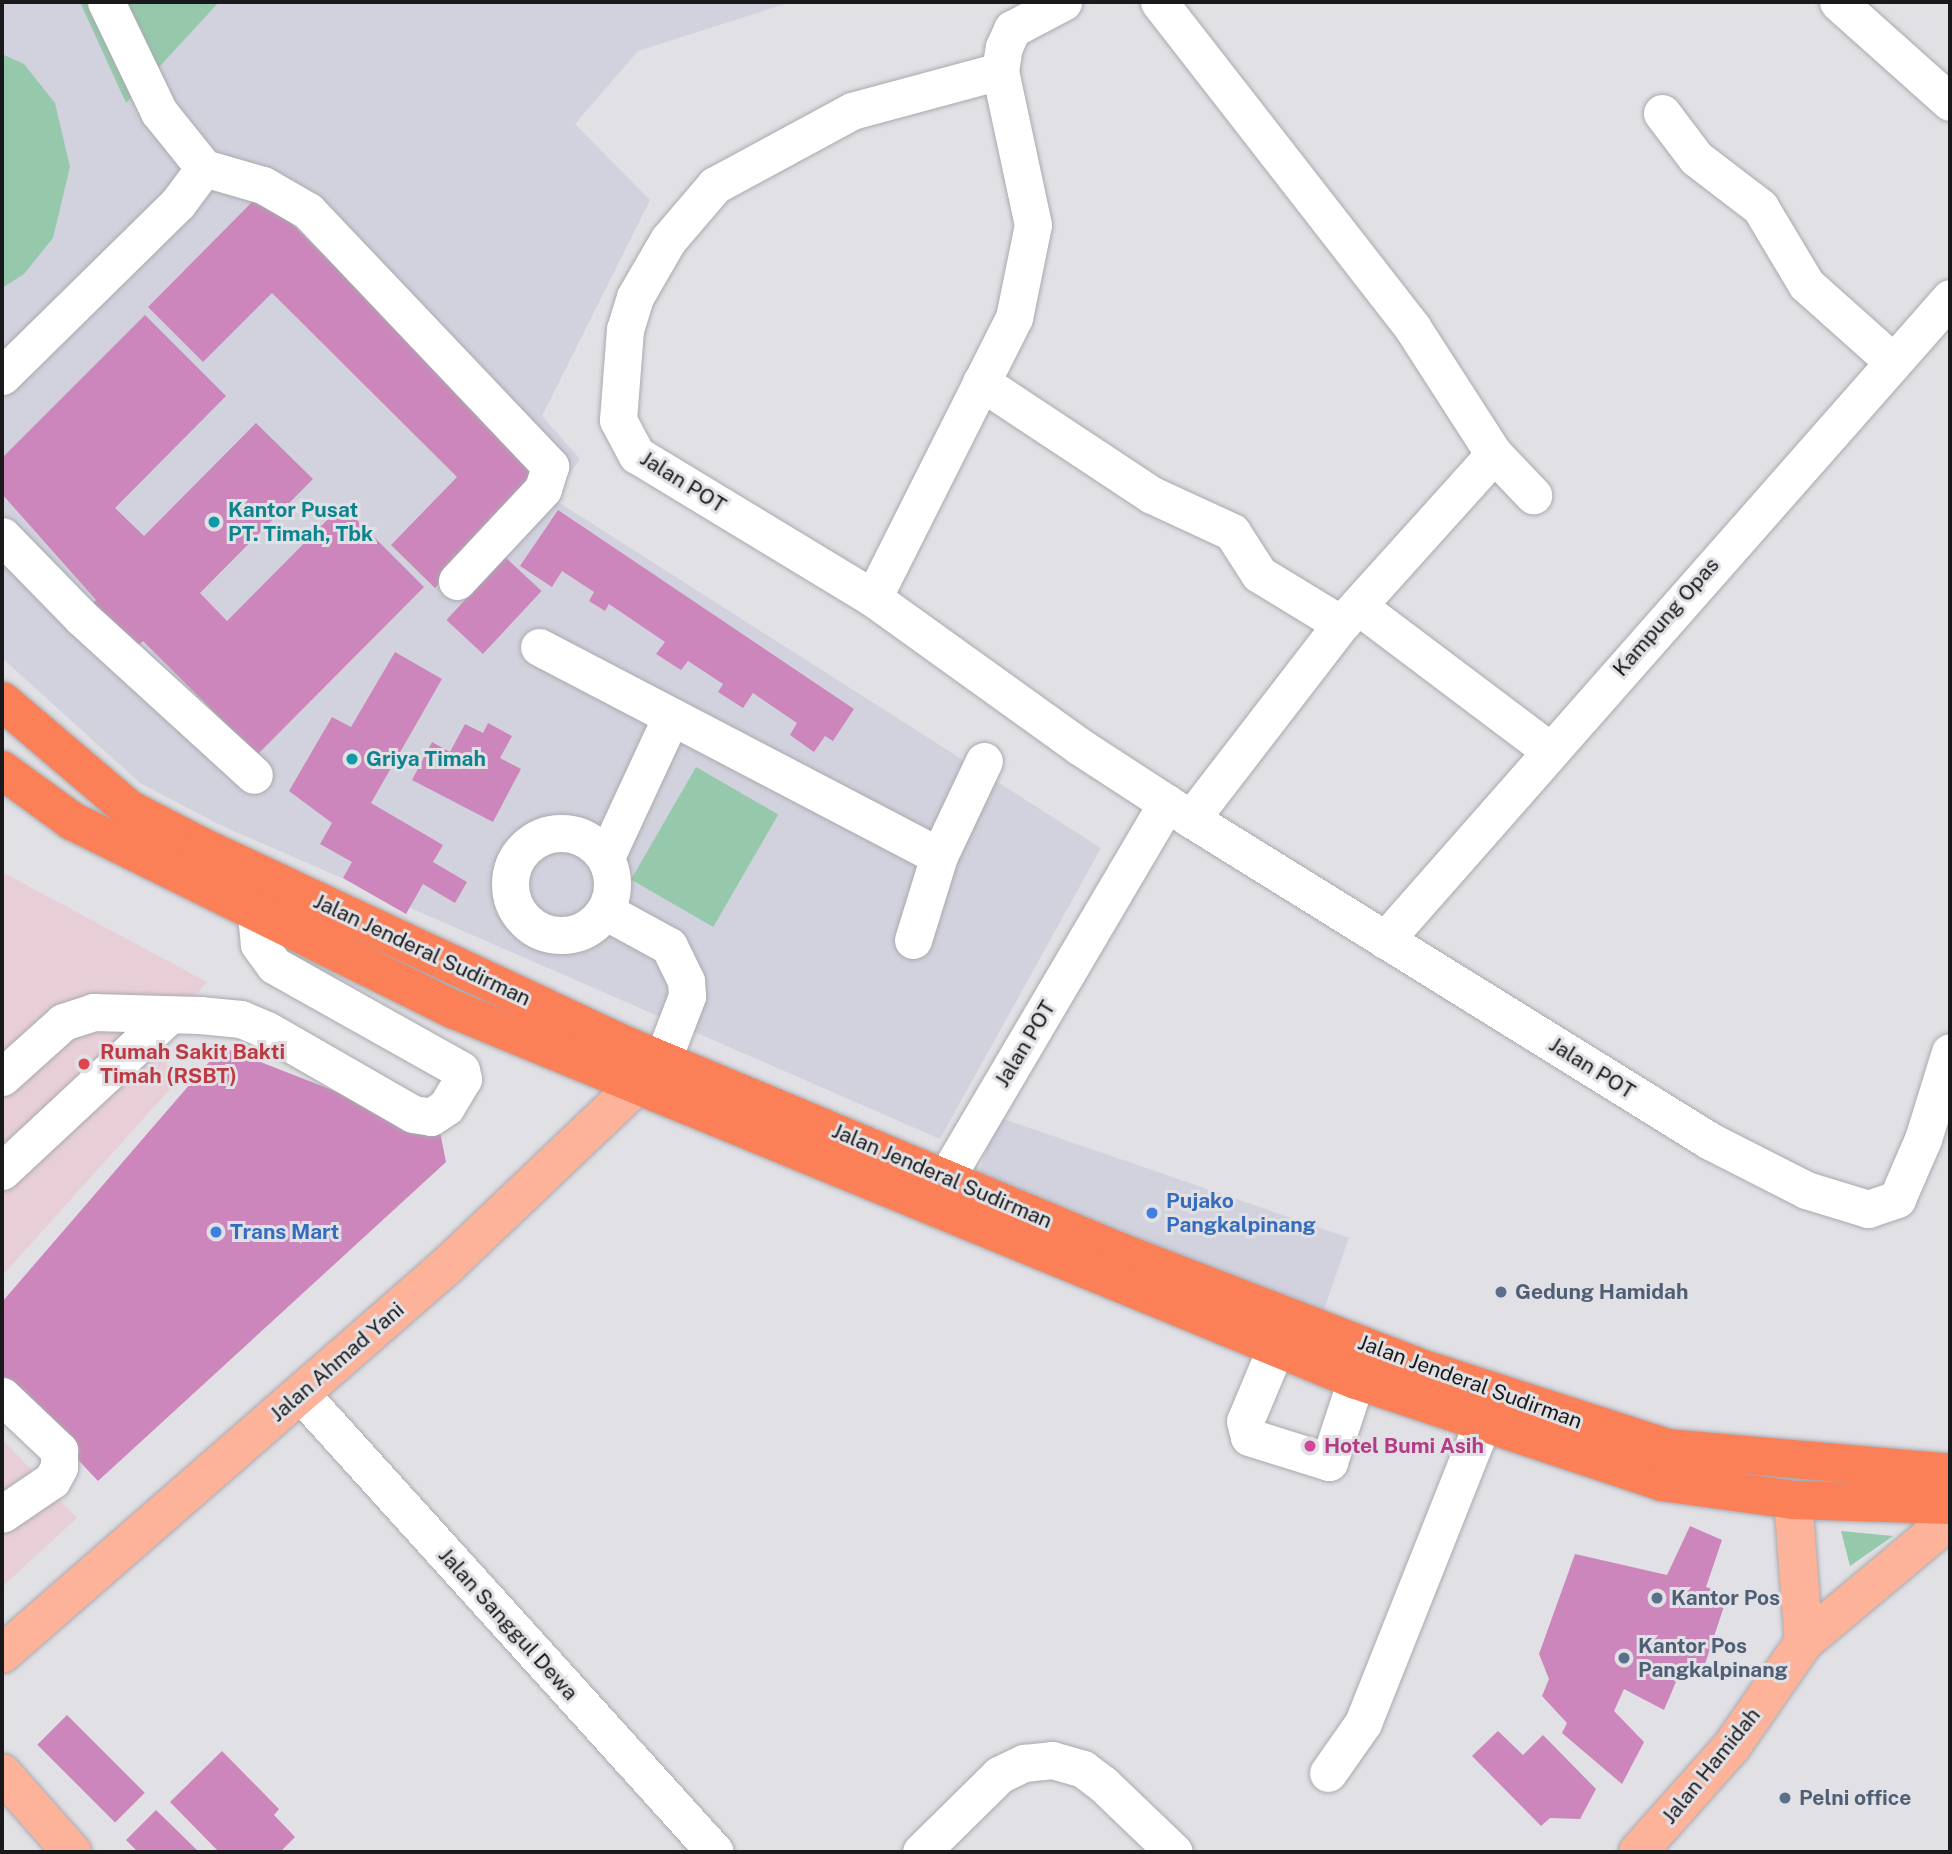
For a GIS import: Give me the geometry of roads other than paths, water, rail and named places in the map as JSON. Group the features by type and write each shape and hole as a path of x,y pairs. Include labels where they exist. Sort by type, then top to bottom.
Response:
{"highway":[{"name":"Jalan Jenderal Sudirman","path":"2,701 128,809 662,1060 947,1176 1120,1252 1286,1331 1356,1380 1500,1418 1667,1448 1950,1473"},
{"name":"Jalan Jenderal Sudirman","path":"7,785 256,914 455,1010 635,1086 1286,1331 1662,1482 1793,1500 1950,1505"}],"main road":[{"name":"Jalan Ahmad Yani","path":"2,1654 448,1265 662,1060"},
{"path":"1793,1500 1804,1642"},
{"name":"Jalan Hamidah","path":"1638,1852 1732,1746 1804,1642 1950,1520"},
{"path":"2,1773 72,1852"}],"street":[{"path":"106,2 159,112 204,169 263,185 308,211 550,467 542,489 457,581"},
{"path":"873,598 1014,318 1033,225 1000,71 1006,35 1063,2"},
{"path":"1159,2 1412,327 1494,454 1533,495"},
{"path":"1838,2 1950,102"},
{"name":"Jalan POT","path":"1000,71 852,111 741,166 715,185 668,240 635,297 625,329 618,420 637,455 873,598 1179,811 1385,940 1710,1141 1845,1205 1881,1208 1902,1192 1950,1052"},
{"path":"1661,113 1696,158 1760,207 1806,284 1892,361"},
{"path":"2,376 178,203 204,169"},
{"name":"Kampung Opas","path":"1385,940 1549,750 1950,298"},
{"path":"2,341 44,335"},
{"path":"981,382 1152,495 1232,532 1259,574 1350,615 1549,750"},
{"path":"1179,811 1494,454"},
{"path":"2,536 81,617 254,775"},
{"path":"539,647 939,856"},
{"path":"606,857 671,717"},
{"path":"912,940 939,856 984,761"},
{"name":"Jalan POT","path":"947,1176 1179,811"},
{"path":"576,834 606,857 612,875 605,911 575,934 538,930 523,918 510,884 524,849 539,837 576,834"},
{"path":"605,911 669,946 686,981 687,996 662,1060"},
{"path":"2,1077 63,1022 93,1012 241,1019 413,1114 431,1117 446,1107 463,1079 461,1070 274,965 259,944 256,914"},
{"path":"2,1171 168,1016"},
{"path":"1286,1331 1245,1421 1249,1437 1329,1462 1356,1380"},
{"name":"Jalan Sanggul Dewa","path":"301,1394 715,1852"},
{"path":"2,1396 59,1451 59,1467 52,1480 2,1514"},
{"path":"1328,1773 1363,1723 1500,1418"},
{"path":"921,1852 999,1774 1024,1763 1052,1760 1093,1777 1174,1852"}],"place":[{"name":"Kantor Pusat PT. Timah, Tbk","path":"214,522"},
{"name":"Griya Timah","path":"352,759"},
{"name":"Rumah Sakit Bakti Timah (RSBT)","path":"84,1064"},
{"name":"Pujako Pangkalpinang","path":"1152,1213"},
{"name":"Trans Mart","path":"216,1232"},
{"name":"Gedung Hamidah","path":"1501,1292"},
{"name":"Hotel Bumi Asih","path":"1310,1446"},
{"name":"Kantor Pos","path":"1657,1598"},
{"name":"Kantor Pos Pangkalpinang","path":"1624,1658"},
{"name":"Pelni office","path":"1785,1798"}]}
